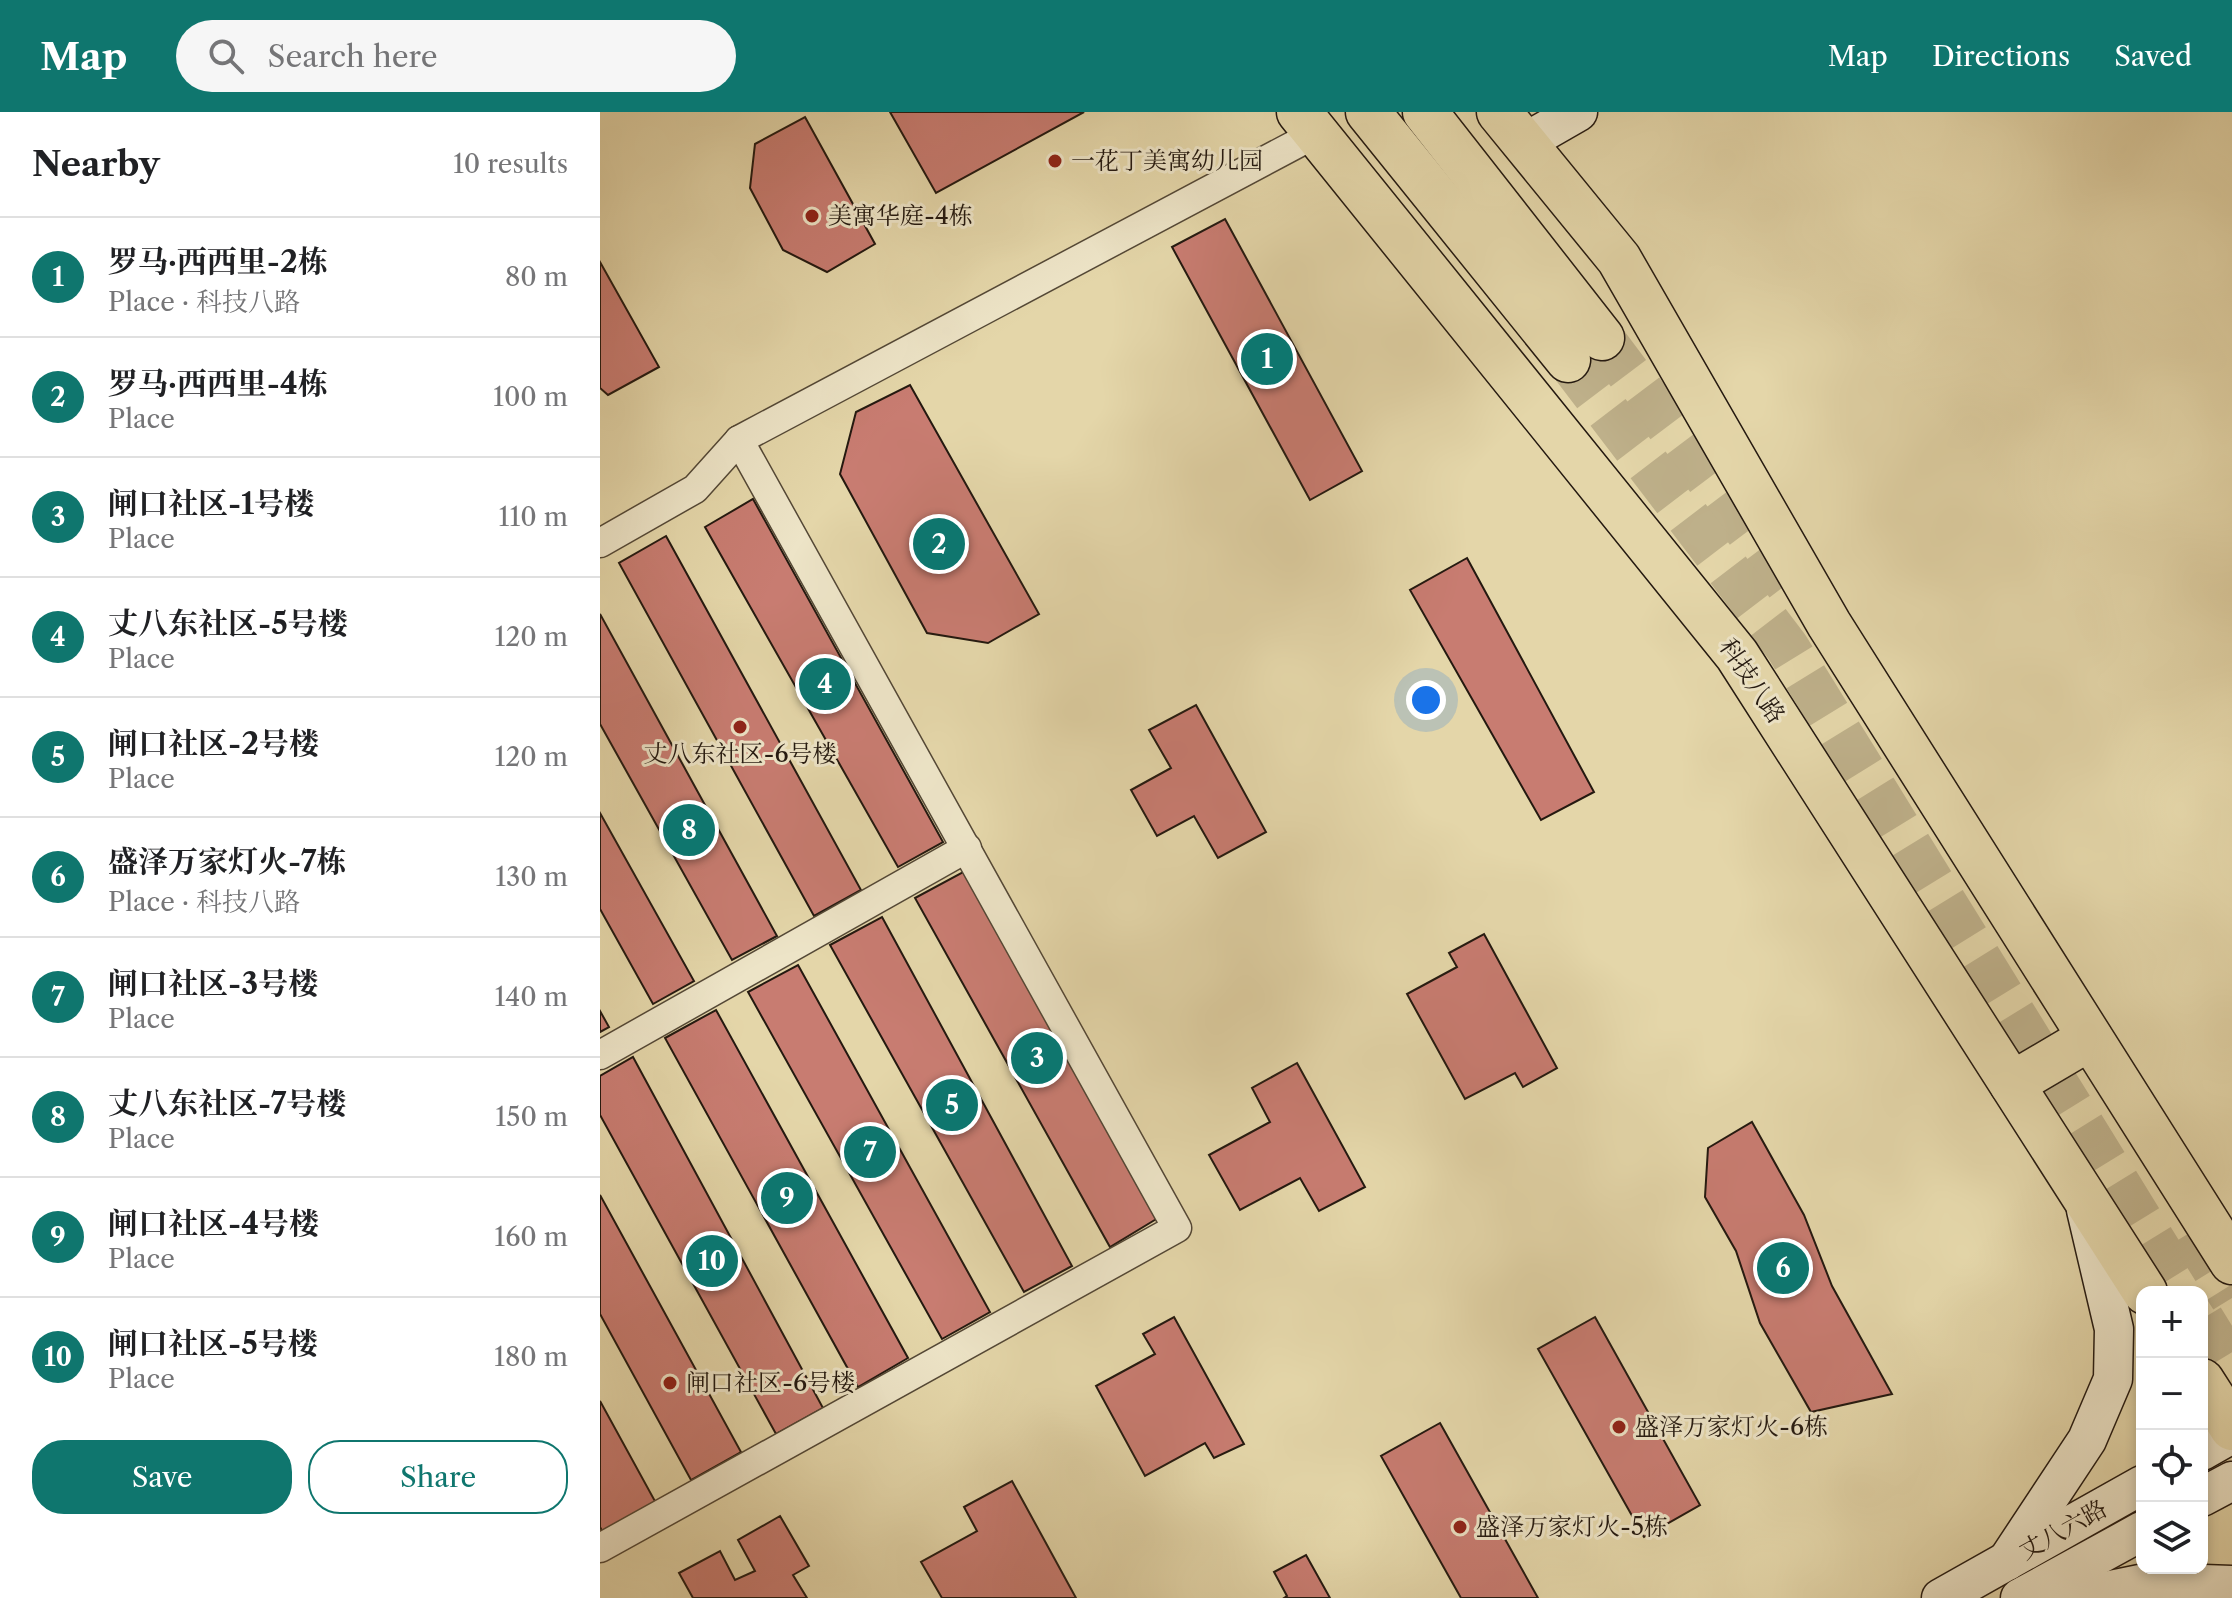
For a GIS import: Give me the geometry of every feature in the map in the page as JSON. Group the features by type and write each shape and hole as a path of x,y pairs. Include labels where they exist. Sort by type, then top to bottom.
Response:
{"main road":[{"path":"1368,112 1585,349 1425,112"},
{"path":"1578,112 1511,128 1619,259 1829,624 2232,1262"},
{"name":"科技八路","path":"1308,123 1737,655 2141,1286"},
{"path":"2012,1084 2090,1038"},
{"path":"2180,1179 2232,1237"},
{"path":"2007,1561 2087,1440 2113,1379 2114,1329 2083,1195"},
{"path":"2208,1390 2232,1428"},
{"path":"2208,1448 2232,1434"},
{"path":"2208,1494 2232,1481"},
{"name":"丈八六路","path":"1941,1598 2136,1488"},
{"name":"丈八六路","path":"2020,1598 2136,1534"},
{"path":"2071,1598 2149,1582 2232,1585"}],"street":[{"path":"600,543 695,489 739,440 1308,123"},
{"path":"600,1548 1177,1228 739,440"},
{"path":"600,1055 967,848"}],"building":[{"path":"890,112 1084,112 936,193"},
{"name":"美寓华庭-4栋","path":"805,117 875,244 827,272 783,250 750,188 755,144"},
{"path":"1225,219 1362,471 1310,500 1172,247"},
{"path":"600,262 659,367 608,395 600,388"},
{"path":"910,385 1039,614 988,643 927,633 840,474 856,412"},
{"path":"753,499 943,842 898,867 705,527"},
{"name":"丈八东社区-6号楼","path":"666,536 861,890 814,916 619,563"},
{"path":"1467,558 1594,792 1541,820 1410,590"},
{"path":"600,614 777,936 732,960 600,724"},
{"path":"1196,705 1266,832 1218,858 1194,816 1157,836 1131,790 1171,768 1149,730"},
{"path":"600,813 694,981 653,1004 600,909"},
{"path":"965,871 1158,1218 1110,1247 915,898"},
{"path":"882,917 1072,1266 1024,1292 830,945"},
{"path":"1484,934 1557,1068 1523,1087 1515,1073 1465,1099 1407,994 1457,967 1449,953"},
{"path":"798,965 990,1312 942,1339 748,992"},
{"path":"716,1010 908,1358 858,1387 665,1038"},
{"path":"600,1011 609,1027 600,1032"},
{"path":"633,1057 823,1408 776,1434 600,1115 600,1076"},
{"path":"1297,1063 1365,1187 1319,1211 1300,1178 1240,1210 1209,1155 1270,1122 1252,1088"},
{"path":"1752,1122 1804,1215 1832,1286 1892,1394 1811,1412 1760,1323 1736,1251 1705,1197 1708,1148"},
{"name":"闸口社区-6号楼","path":"600,1195 741,1452 691,1480 600,1314"},
{"path":"1174,1317 1244,1444 1214,1458 1205,1443 1145,1476 1096,1386 1155,1354 1143,1334"},
{"name":"盛泽万家灯火-6栋","path":"1595,1317 1700,1505 1644,1537 1538,1349"},
{"path":"600,1401 656,1503 603,1533 600,1527"},
{"name":"盛泽万家灯火-5栋","path":"1440,1423 1538,1598 1461,1598 1381,1456"},
{"path":"1012,1481 1076,1598 942,1598 921,1562 977,1531 964,1507"},
{"path":"780,1516 809,1566 793,1575 807,1598 693,1598 679,1573 720,1551 735,1580 755,1571 738,1540"},
{"path":"1306,1555 1330,1598 1284,1598 1287,1596 1274,1572"}],"tunnel":[{"path":"1602,338 1796,596"},
{"path":"1568,360 1787,647 2181,1286"},
{"path":"2191,1232 2232,1298"},
{"path":"2208,1329 2232,1368"}],"place":[{"name":"一花丁美寓幼儿园","path":"1055,161"},
{"name":"美寓华庭-4栋","path":"812,216"},
{"name":"罗马·西西里-2栋","path":"1267,359"},
{"name":"罗马·西西里-4栋","path":"939,544"},
{"name":"丈八东社区-5号楼","path":"825,684"},
{"name":"丈八东社区-6号楼","path":"740,727"},
{"name":"丈八东社区-7号楼","path":"689,830"},
{"name":"闸口社区-1号楼","path":"1037,1058"},
{"name":"闸口社区-2号楼","path":"952,1105"},
{"name":"闸口社区-3号楼","path":"870,1152"},
{"name":"闸口社区-4号楼","path":"787,1198"},
{"name":"闸口社区-5号楼","path":"712,1261"},
{"name":"盛泽万家灯火-7栋","path":"1783,1268"},
{"name":"闸口社区-6号楼","path":"670,1383"},
{"name":"盛泽万家灯火-6栋","path":"1619,1427"},
{"name":"盛泽万家灯火-5栋","path":"1460,1527"}]}
